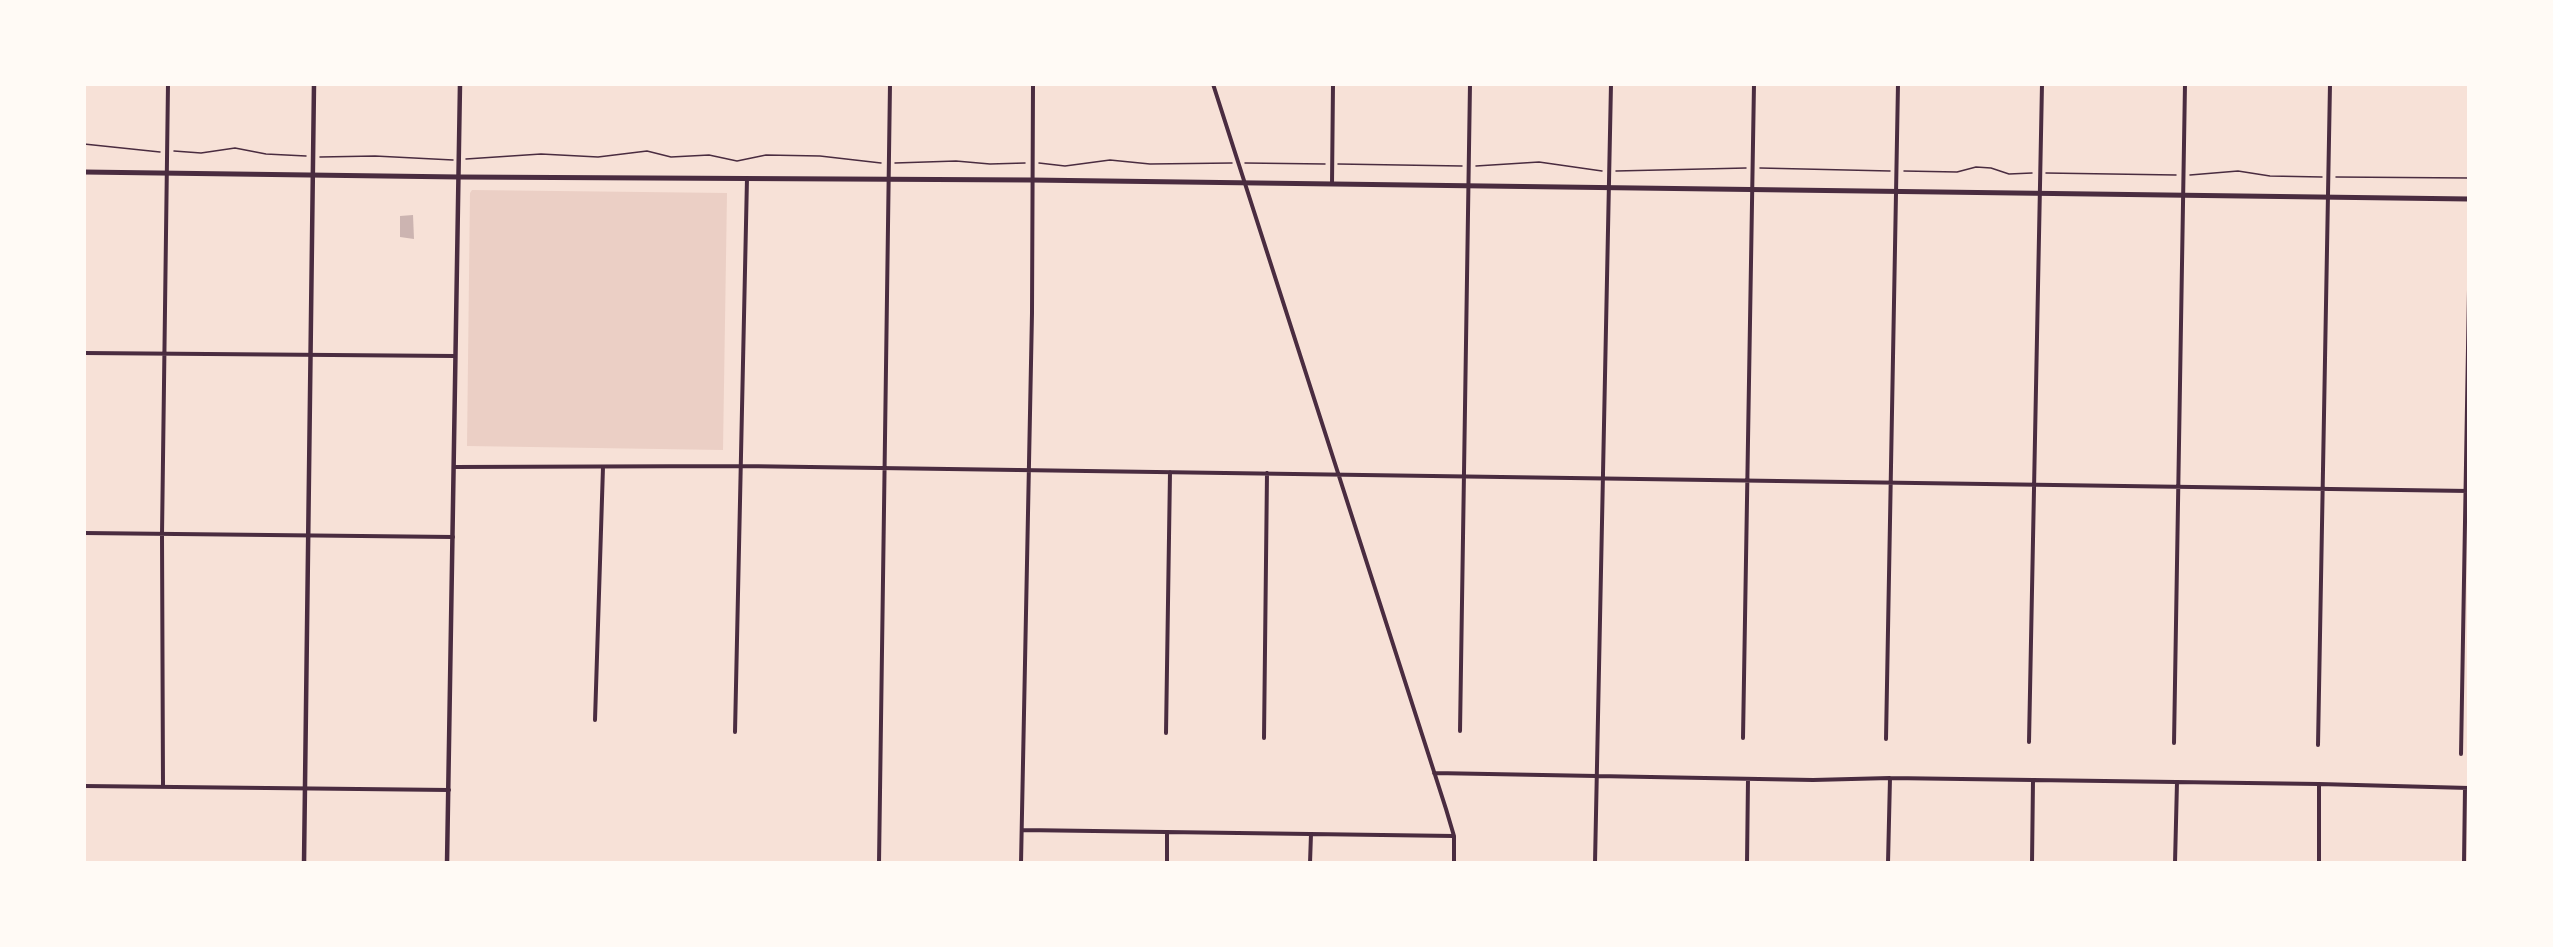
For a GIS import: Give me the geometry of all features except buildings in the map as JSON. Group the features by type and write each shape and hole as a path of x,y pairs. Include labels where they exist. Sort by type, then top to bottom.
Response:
{"main road":[{"path":"84,172 1752,188 2469,199"}],"street":[{"path":"163,787 162,534 168,84"},
{"path":"304,863 314,84"},
{"path":"447,863 460,84"},
{"path":"879,863 890,84"},
{"path":"1021,863 1032,313 1033,84"},
{"path":"1213,84 1454,836 1454,863"},
{"path":"1332,184 1334,84"},
{"path":"1461,731 1470,84"},
{"path":"1595,863 1611,84"},
{"path":"1743,738 1754,84"},
{"path":"1886,739 1898,84"},
{"path":"2029,742 2042,84"},
{"path":"2174,743 2185,84"},
{"path":"2318,745 2330,84"},
{"path":"735,732 747,178"},
{"path":"2461,754 2469,291"},
{"path":"84,353 455,356"},
{"path":"454,467 741,466 1029,472 1267,473 2467,491"},
{"path":"596,720 603,467"},
{"path":"1166,733 1170,472"},
{"path":"1264,738 1267,473"},
{"path":"84,533 453,537"},
{"path":"1434,773 1748,779 1890,778 2319,784 2467,788 2464,863"},
{"path":"1888,863 1890,778"},
{"path":"1747,863 1748,779"},
{"path":"2032,863 2033,780"},
{"path":"2175,863 2177,782"},
{"path":"2319,784 2319,863"},
{"path":"84,786 449,790"},
{"path":"1022,830 1454,836"},
{"path":"1167,832 1167,863"},
{"path":"1310,863 1311,834"}],"path":[{"path":"84,144 138,151 201,153 236,148 266,154 459,159 541,154 598,157 647,151 670,157 709,155 737,161 766,155 820,156 890,163 1031,163 1065,166 1110,160 1150,164 1238,163 1469,167 1539,162 1557,163 1588,171 1753,168 1957,172 1976,167 1990,168 2009,174 2183,175 2238,171 2270,176 2469,178"}],"shaded area":[{"path":"472,190 727,193 723,450 467,446 470,193"}]}
